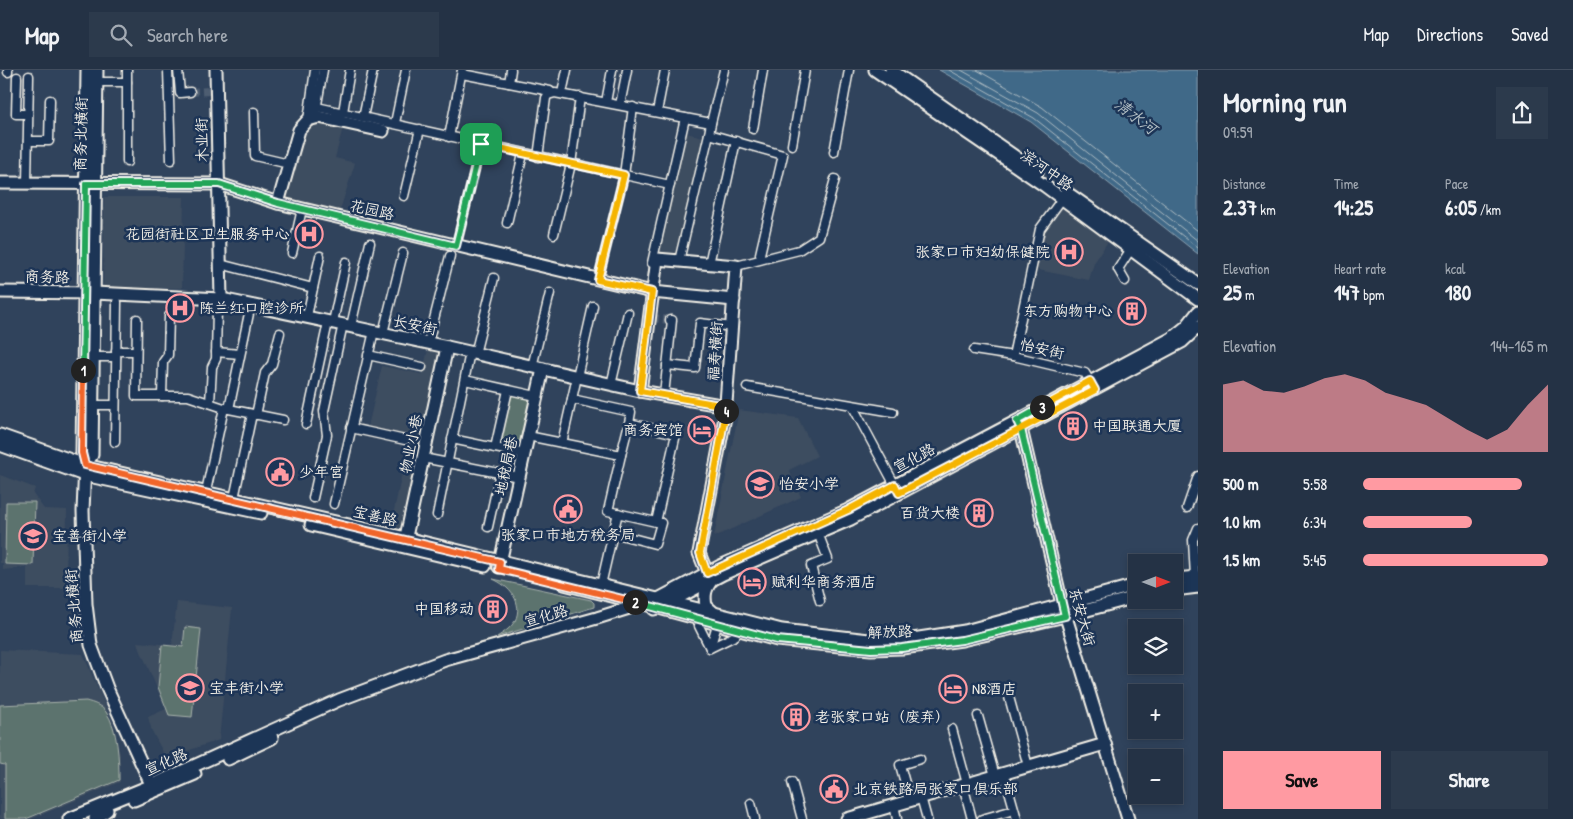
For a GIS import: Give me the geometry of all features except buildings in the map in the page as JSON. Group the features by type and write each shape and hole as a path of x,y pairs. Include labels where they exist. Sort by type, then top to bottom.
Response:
{"main road":[{"name":"木业街","path":"216,70 213,91 219,184 219,302"},
{"name":"滨河中路","path":"875,70 1064,196"},
{"name":"滨河中路","path":"891,70 1133,245 1198,299"},
{"name":"商务北横街","path":"92,76 88,405 82,453 85,470 83,511 86,604 91,645 107,688 153,788"},
{"path":"278,203 299,130 313,115 383,131"},
{"name":"花园路","path":"0,183 219,184 278,203 453,251 652,292 734,300"},
{"name":"滨河中路","path":"1133,245 1198,284"},
{"path":"640,391 650,317 654,263 679,261 736,266"},
{"name":"福寿横街","path":"710,576 700,553 725,417 736,266"},
{"name":"商务路","path":"0,292 89,293"},
{"name":"长安街","path":"89,293 251,304 611,385 726,406"},
{"name":"宣化路","path":"88,817 340,706 438,670 657,604 710,576 830,522 897,489 1019,425 1092,385 1180,332 1198,312"},
{"name":"宣化路","path":"1092,385 1182,342 1198,327"},
{"name":"物业小巷","path":"405,543 447,347"},
{"name":"地税局巷","path":"499,565 536,396 537,368"},
{"name":"东安大街","path":"1019,425 1065,616 1128,819"},
{"path":"0,436 85,470"},
{"path":"0,445 85,470"},
{"name":"宝善路","path":"85,470 499,565 657,604"},
{"name":"宣化路","path":"670,602 710,576 818,533 830,522"},
{"path":"710,576 705,592 705,600 706,606 716,619"},
{"path":"1183,579 1197,580"},
{"path":"1183,586 1197,580"},
{"name":"解放路","path":"657,604 716,619 782,630 869,640 906,640 965,631 1128,587"},
{"path":"597,618 604,612 606,607 605,599 599,589"},
{"name":"宝善路","path":"599,589 644,604"},
{"name":"解放路","path":"657,604 670,602 777,640 871,649 902,648 962,640 1065,616 1128,598"},
{"name":"宣化路","path":"69,819 88,817 107,810 339,700 445,660 644,604 657,604"},
{"path":"847,819 1106,744"}],"street":[{"path":"127,70 127,162"},
{"path":"168,70 171,160"},
{"path":"178,70 180,93"},
{"path":"313,115 316,70"},
{"path":"313,115 323,70"},
{"path":"343,112 350,70"},
{"path":"364,117 373,70"},
{"path":"395,123 406,70"},
{"path":"509,83 511,70"},
{"path":"562,93 567,70"},
{"path":"606,102 612,70"},
{"path":"620,105 627,70"},
{"path":"657,112 665,70"},
{"path":"679,261 724,70"},
{"path":"752,128 763,70"},
{"path":"792,145 805,70"},
{"path":"834,152 849,70"},
{"path":"449,137 462,72 552,93 562,93 711,123"},
{"path":"27,183 29,76"},
{"path":"92,76 127,82"},
{"path":"17,77 16,114 28,114"},
{"path":"169,94 190,92"},
{"path":"538,157 546,98 552,93"},
{"path":"554,234 571,164 580,97"},
{"path":"28,141 49,141 50,100"},
{"path":"598,280 624,175 633,107"},
{"path":"254,112 256,156 289,164"},
{"path":"313,115 343,112 670,186"},
{"path":"654,263 685,118"},
{"path":"404,196 420,130"},
{"path":"709,134 784,155 760,254"},
{"path":"709,264 736,141"},
{"path":"428,343 481,144"},
{"path":"507,223 523,154"},
{"path":"736,266 799,250 819,237 835,179"},
{"path":"1013,356 1040,229 1064,196"},
{"path":"292,253 302,209"},
{"path":"306,424 318,369 338,325 370,243"},
{"path":"1125,281 1118,269 1133,245"},
{"path":"334,504 368,355 379,332 403,252"},
{"path":"307,316 320,256"},
{"path":"313,498 327,435 324,411 333,373 346,262"},
{"path":"220,264 313,288"},
{"path":"437,515 465,380 494,278"},
{"path":"537,368 550,293"},
{"path":"115,442 117,302"},
{"path":"210,404 212,368 216,360 219,302"},
{"path":"205,497 251,304"},
{"path":"562,443 593,306"},
{"path":"611,385 628,313"},
{"path":"162,396 163,362 168,355 169,316"},
{"path":"136,319 136,396 188,396 210,404 283,420"},
{"path":"664,395 672,320 670,320"},
{"path":"667,365 695,368 700,323 732,327"},
{"path":"233,503 265,374 272,364 280,333"},
{"name":"怡安街","path":"974,350 1013,356 1085,373 1092,385"},
{"path":"88,357 136,351"},
{"path":"216,352 240,354"},
{"path":"368,355 422,367"},
{"path":"318,369 333,373"},
{"path":"465,380 536,396"},
{"path":"748,387 893,412"},
{"path":"496,448 508,390"},
{"path":"572,399 631,412 608,511 661,523 655,544 613,534"},
{"path":"88,405 116,405"},
{"path":"852,405 897,489"},
{"path":"629,423 676,434 656,522"},
{"path":"352,428 405,440"},
{"path":"528,436 621,455"},
{"path":"452,439 524,454"},
{"path":"423,458 519,477"},
{"path":"488,528 500,473"},
{"path":"1187,508 1194,498 1198,476"},
{"path":"599,589 618,513"},
{"path":"1197,580 1194,540 1198,528"},
{"path":"818,533 828,559 811,566 820,601"},
{"path":"710,648 716,619"},
{"path":"699,626 710,648"},
{"path":"710,648 734,636"},
{"path":"1009,697 1028,766"},
{"path":"978,716 1017,819"},
{"path":"952,729 972,819"},
{"path":"910,801 900,766 920,759"},
{"path":"792,782 802,819"},
{"path":"921,797 927,819"},
{"path":"751,802 755,819"},
{"path":"894,806 897,819"},
{"path":"982,819 1014,810"}],"shaded area":[{"path":"312,121 343,127 335,158 355,163 339,213 283,198 306,124"},
{"path":"686,133 703,137 675,256 659,252"},
{"path":"104,197 184,197 182,288 103,289"},
{"name":"张家口市妇幼保健院","path":"1063,205 1108,241 1094,263 1089,280 1033,269 1042,230"},
{"path":"428,350 443,353 405,529 391,525 410,436 368,427 382,366 422,374"},
{"name":"怡安小学","path":"739,410 798,418 817,456 789,470 801,497 714,537"},
{"name":"宝善街小学","path":"0,475 35,488 33,494 44,509 67,510 66,588 27,588 27,567 3,570 3,563 0,563"},
{"name":"宝丰街小学","path":"177,602 232,608 219,740 166,758 152,731 148,717 166,709 137,642 172,645"},
{"path":"0,650 83,654 114,726 120,755 120,782 31,819 0,819"}],"green space":[{"path":"510,393 534,399 522,451 498,445"},
{"path":"6,502 35,502 33,565 5,564"},
{"path":"493,579 591,600 594,603 594,607 497,637 513,624 518,607 509,590"},
{"path":"185,627 201,629 192,717 169,715 158,687 162,645 183,647"},
{"path":"86,701 102,708 110,719 117,745 119,780 26,819 5,819 5,765 0,764 0,705"}],"water":[{"name":"清水河","path":"939,70 1198,70 1198,254 1031,122"}],"tunnel":[{"path":"190,92 210,91"},
{"path":"651,318 670,320"}],"place":[{"name":"花园街社区卫生服务中心","path":"309,234"},
{"name":"张家口市妇幼保健院","path":"1069,252"},
{"name":"陈兰红口腔诊所","path":"180,308"},
{"name":"东方购物中心","path":"1132,311"},
{"name":"中国联通大厦","path":"1073,426"},
{"name":"商务宾馆","path":"702,430"},
{"name":"少年宫","path":"280,472"},
{"name":"怡安小学","path":"760,484"},
{"name":"张家口市地方税务局","path":"568,509"},
{"name":"百货大楼","path":"979,513"},
{"name":"宝善街小学","path":"33,536"},
{"name":"赋利华商务酒店","path":"752,582"},
{"name":"中国移动","path":"493,609"},
{"name":"宝丰街小学","path":"190,688"},
{"name":"N8酒店","path":"953,689"},
{"name":"老张家口站（废弃）","path":"796,717"},
{"name":"北京铁路局张家口俱乐部","path":"834,789"}],"route":[{"path":"481,144 456,246 278,203 219,184 86,184 82,453 85,465 406,538 500,562 499,569 644,604 777,640 871,649 902,648 962,640 1065,616 1021,429 1017,421 1090,381 1095,390 1041,419 1021,429 899,493 895,485 848,510 707,573 700,553 726,406 640,391 652,292 598,280 624,175 481,144"}]}
